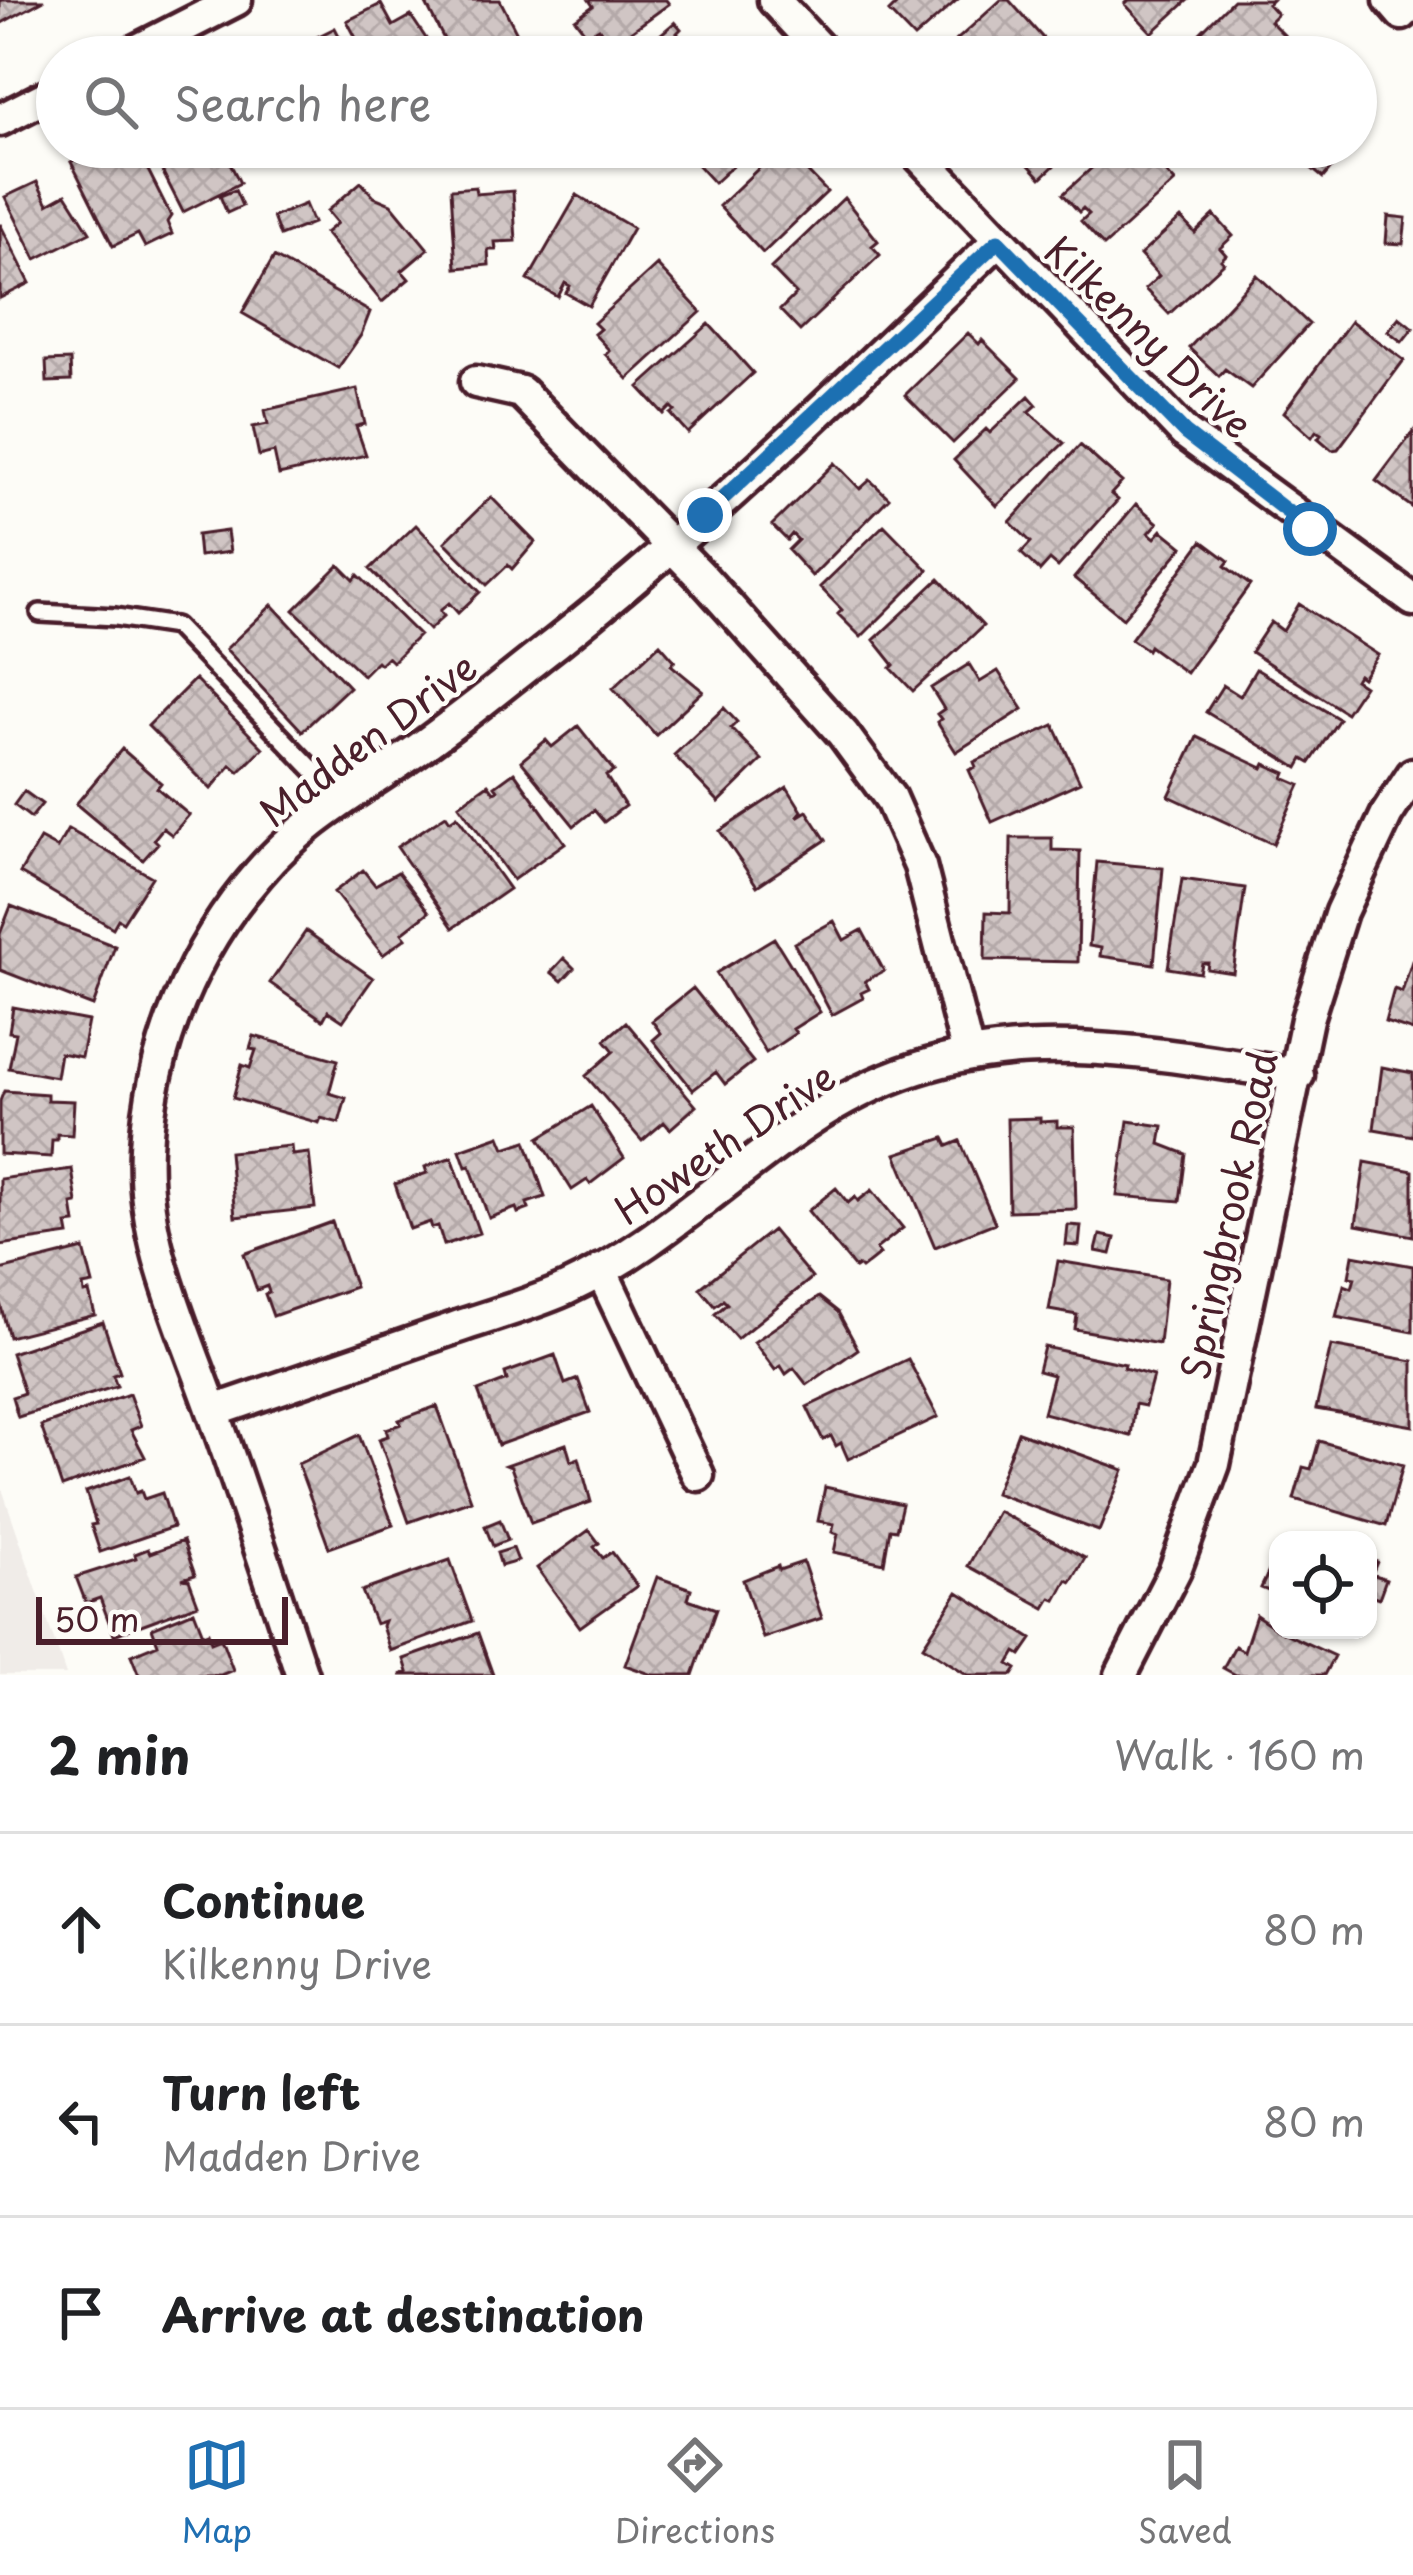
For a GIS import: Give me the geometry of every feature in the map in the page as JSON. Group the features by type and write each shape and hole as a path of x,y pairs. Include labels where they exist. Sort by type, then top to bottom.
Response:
{"street":[{"path":"774,0 807,36"},
{"path":"1390,0 1402,14 1413,4"},
{"path":"163,36 227,2"},
{"path":"0,120 36,102"},
{"name":"Kilkenny Drive","path":"930,168 1185,433 1413,600"},
{"name":"Madden Drive","path":"302,1675 214,1411 164,1280 148,1201 146,1150 153,1089 192,972 224,917 310,820 414,752 672,546 998,241"},
{"path":"476,382 521,392 672,546 843,734 890,798 920,866 968,1054"},
{"name":"Springbrook Road","path":"1121,1675 1175,1570 1214,1464 1307,1018 1341,912 1387,814 1413,774"},
{"name":"Howeth Drive","path":"214,1411 565,1290 641,1248 808,1121 885,1081 968,1054 1016,1047 1103,1046 1298,1075"},
{"path":"601,1270 698,1475"}],"lane":[{"path":"40,613 116,616 175,626 342,800"}],"shaded area":[{"path":"0,1483 66,1675 0,1675"}],"building":[{"path":"0,0 44,0 0,24"},
{"path":"424,0 500,0 518,36 442,36"},
{"path":"589,0 666,0 669,4 625,36 604,36 599,28 587,35 575,19 593,6"},
{"path":"894,0 957,0 916,36 889,12 897,4"},
{"path":"1001,0 1009,0 1041,36 961,36"},
{"path":"1129,0 1188,0 1152,33 1125,4"},
{"path":"1233,0 1272,0 1268,4 1277,14 1270,21 1285,36 1197,36"},
{"path":"381,4 393,26 411,16 424,36 355,36 347,21"},
{"path":"675,22 681,29 679,36 659,36"},
{"path":"74,168 147,168 171,216 167,222 172,234 145,247 138,234 113,246"},
{"path":"161,168 232,168 240,183 183,212"},
{"path":"700,168 730,168 714,183"},
{"path":"759,168 806,168 827,192 763,253 719,206"},
{"path":"1032,168 1052,168 1041,178"},
{"path":"1092,168 1162,168 1175,182 1104,246 1081,221 1089,214 1083,208 1079,212 1063,194"},
{"path":"1311,168 1331,168 1323,178"},
{"path":"37,182 48,204 66,194 90,232 36,259 5,197"},
{"path":"361,182 374,197 391,204 428,249 402,271 409,279 382,302 325,233 337,223 327,211"},
{"path":"475,187 476,194 513,191 516,241 495,242 496,250 488,250 489,265 456,268 451,189"},
{"path":"235,190 242,206 227,213 220,196"},
{"path":"577,195 633,228 589,306 566,293 570,286 565,283 558,297 528,280"},
{"path":"844,198 878,241 872,246 880,255 800,331 780,310 796,294 771,268"},
{"path":"305,204 313,223 280,236 273,217"},
{"path":"1214,215 1233,236 1220,248 1226,255 1221,260 1224,263 1169,314 1145,289 1159,276 1140,255 1181,218 1195,233"},
{"path":"1388,216 1406,218 1403,244 1386,243"},
{"path":"0,224 30,283 0,298"},
{"path":"274,257 370,312 338,368 242,313"},
{"path":"657,265 701,312 628,379 605,354 609,350 594,334 600,329 594,323"},
{"path":"1257,275 1309,324 1251,388 1225,369 1219,376 1189,348"},
{"path":"1399,317 1413,328 1402,342 1388,331"},
{"path":"1351,321 1404,360 1338,449 1332,450 1318,438 1321,434 1316,431 1312,437 1284,412"},
{"path":"709,324 753,373 688,433 671,414 675,411 671,407 664,414 639,387"},
{"path":"968,333 979,344 982,340 1020,378 953,443 905,395"},
{"path":"70,360 71,381 47,382 46,361"},
{"path":"357,389 365,424 356,426 366,455 279,475 274,452 259,456 253,427 268,424 265,410"},
{"path":"1029,396 1037,405 1029,412 1064,443 997,506 954,460"},
{"path":"1413,432 1413,508 1376,481"},
{"path":"1080,445 1122,482 1111,494 1118,500 1058,567 1050,560 1040,571 1021,553 1031,542 1010,522"},
{"path":"835,463 860,489 870,480 889,498 812,576 788,550 798,540 792,534 787,540 772,525"},
{"path":"491,497 535,542 512,569 508,565 487,585 445,542"},
{"path":"1136,504 1158,523 1149,533 1155,538 1162,530 1183,547 1123,618 1074,578"},
{"path":"416,525 480,592 458,613 449,603 440,611 444,616 429,630 370,569"},
{"path":"884,525 928,570 861,637 820,587"},
{"path":"227,531 230,552 199,556 197,535"},
{"path":"1202,541 1250,585 1186,673 1131,639"},
{"path":"339,565 354,580 358,575 419,635 392,662 387,657 380,664 377,661 363,675 294,610"},
{"path":"939,579 983,626 913,691 874,640"},
{"path":"1299,604 1378,655 1362,678 1358,675 1355,680 1364,686 1346,713 1251,652 1271,622 1283,631"},
{"path":"272,605 349,687 302,731 226,649"},
{"path":"660,644 675,661 671,665 703,691 656,735 613,688"},
{"path":"969,664 980,682 998,671 1023,709 956,752 937,722 941,719 937,714 944,709 931,688"},
{"path":"1256,669 1339,719 1310,763 1303,759 1298,768 1206,712 1223,685 1240,696"},
{"path":"195,679 263,748 239,772 231,765 211,789 148,726"},
{"path":"724,708 737,722 731,728 762,760 719,802 674,755"},
{"path":"1054,725 1080,782 992,822 969,770 976,767 974,762"},
{"path":"578,726 614,771 606,776 625,806 604,822 594,810 574,826 521,761 546,740 552,747"},
{"path":"1197,737 1263,768 1265,764 1286,773 1284,778 1300,785 1273,844 1169,796"},
{"path":"122,749 189,815 172,835 163,828 154,839 158,843 143,860 76,804"},
{"path":"514,772 565,843 513,880 459,805 488,784 494,792 498,790 495,786"},
{"path":"787,787 802,811 797,817 807,811 826,840 757,886 720,831"},
{"path":"24,791 42,804 31,818 14,805"},
{"path":"446,815 450,821 457,816 509,889 453,928 397,847"},
{"path":"68,829 152,877 123,922 118,919 113,928 20,873 40,839 57,848"},
{"path":"1011,838 1052,838 1052,850 1080,851 1078,962 985,960 986,912 1010,913"},
{"path":"1097,862 1163,868 1154,964 1100,956 1101,948 1089,946"},
{"path":"363,870 375,885 398,872 429,912 383,955 334,892"},
{"path":"1182,879 1245,888 1233,973 1207,969 1208,963 1202,963 1200,973 1168,968"},
{"path":"11,906 115,946 93,1006 0,970 0,934"},
{"path":"834,921 844,940 862,930 884,971 865,981 869,989 861,993 863,998 832,1015 794,943"},
{"path":"306,931 373,978 343,1021 328,1011 323,1020 270,983"},
{"path":"774,938 820,1012 766,1053 716,973"},
{"path":"564,958 574,968 562,981 551,972"},
{"path":"1412,961 1413,1031 1385,1022 1394,989 1402,992"},
{"path":"693,988 753,1062 725,1084 716,1072 693,1090 653,1040 661,1033 652,1021"},
{"path":"13,1007 88,1021 81,1057 60,1053 56,1077 9,1068 16,1033 9,1032"},
{"path":"626,1022 696,1106 670,1129 664,1122 642,1141 586,1076 614,1051 605,1040"},
{"path":"254,1036 338,1060 329,1093 346,1098 339,1123 321,1118 319,1123 233,1098 242,1065 250,1068 256,1050 250,1049"},
{"path":"1382,1067 1413,1073 1413,1136 1374,1129"},
{"path":"4,1091 74,1101 72,1135 57,1134 51,1157 0,1154"},
{"path":"591,1106 624,1158 590,1184 587,1180 572,1190 539,1138"},
{"path":"1040,1118 1040,1122 1057,1121 1057,1127 1074,1127 1076,1209 1009,1211 1007,1119"},
{"path":"1128,1121 1163,1126 1160,1144 1186,1154 1180,1201 1117,1196"},
{"path":"500,1136 505,1148 526,1141 545,1197 527,1203 529,1209 518,1213 516,1208 489,1218 460,1150"},
{"path":"944,1138 948,1146 960,1141 995,1223 935,1247 896,1154"},
{"path":"291,1146 292,1155 309,1153 315,1208 235,1217 229,1152"},
{"path":"452,1157 479,1233 444,1245 438,1226 432,1228 430,1222 410,1229 395,1184 427,1173 425,1167"},
{"path":"1365,1162 1413,1171 1413,1236 1356,1225"},
{"path":"72,1169 77,1203 72,1204 75,1223 67,1224 69,1235 0,1245 0,1179"},
{"path":"836,1188 848,1203 872,1190 903,1228 876,1249 880,1254 861,1269 855,1268 808,1211"},
{"path":"332,1222 355,1287 273,1316 267,1286 257,1290 244,1254"},
{"path":"1068,1225 1081,1226 1079,1246 1066,1245"},
{"path":"772,1230 812,1278 737,1339 715,1314 727,1304 723,1300 715,1306 700,1288"},
{"path":"1100,1235 1115,1238 1111,1254 1096,1251"},
{"path":"84,1249 93,1284 83,1286 84,1293 89,1292 95,1315 9,1337 0,1303 0,1270"},
{"path":"1353,1255 1413,1266 1413,1332 1336,1317 1344,1285 1352,1288 1355,1278 1349,1277"},
{"path":"1058,1261 1166,1279 1159,1344 1075,1329 1077,1315 1049,1310"},
{"path":"819,1297 838,1312 858,1349 807,1385 794,1368 786,1374 781,1366 775,1370 754,1342"},
{"path":"103,1322 120,1373 113,1375 117,1386 18,1417 12,1397 24,1393 11,1353"},
{"path":"1331,1346 1413,1361 1413,1426 1316,1409"},
{"path":"1044,1347 1125,1364 1124,1368 1153,1376 1145,1406 1135,1404 1131,1436 1043,1413 1053,1375 1038,1371"},
{"path":"555,1355 565,1384 578,1379 590,1412 498,1445 478,1391 507,1380 505,1373"},
{"path":"908,1359 938,1417 848,1459 841,1443 836,1446 831,1436 823,1440 807,1407"},
{"path":"129,1394 141,1426 131,1430 145,1457 62,1487 41,1426"},
{"path":"437,1406 471,1500 409,1522 379,1439 388,1436 386,1429 401,1424 399,1420"},
{"path":"1018,1432 1124,1470 1099,1531 995,1493"},
{"path":"359,1435 393,1525 329,1548 298,1464"},
{"path":"1319,1441 1403,1465 1386,1526 1294,1499 1303,1467 1311,1469"},
{"path":"566,1444 571,1461 579,1458 591,1502 531,1523 511,1467 506,1465"},
{"path":"130,1476 136,1493 141,1491 144,1499 162,1493 173,1527 100,1552 86,1492"},
{"path":"825,1487 902,1504 896,1530 890,1529 884,1563 834,1552 838,1534 832,1532 834,1524 818,1521"},
{"path":"998,1511 1085,1558 1071,1582 1067,1580 1056,1600 1051,1598 1045,1608 968,1566"},
{"path":"500,1520 508,1540 493,1546 485,1526"},
{"path":"589,1530 603,1558 612,1552 637,1586 580,1627 537,1568"},
{"path":"183,1541 195,1575 182,1579 189,1580 198,1604 114,1635 100,1598 86,1603 76,1577"},
{"path":"513,1548 518,1561 501,1566 497,1553"},
{"path":"450,1560 472,1621 390,1651 384,1621 375,1624 362,1591"},
{"path":"803,1562 822,1618 763,1638 743,1580"},
{"path":"1377,1576 1386,1579 1377,1597"},
{"path":"657,1577 691,1589 688,1599 716,1609 693,1675 653,1675 625,1665"},
{"path":"958,1592 1032,1639 1009,1664 1017,1669 1013,1675 968,1675 923,1646"},
{"path":"194,1611 211,1642 221,1638 233,1670 221,1675 139,1675 131,1655 158,1644 152,1628"},
{"path":"1256,1615 1269,1624 1269,1639 1297,1639 1334,1656 1324,1675 1236,1675 1223,1668 1235,1646 1244,1651"},
{"path":"478,1633 493,1675 400,1675 408,1672 404,1659"}],"route":[{"path":"705,515 998,241 1185,433 1310,529"}]}
